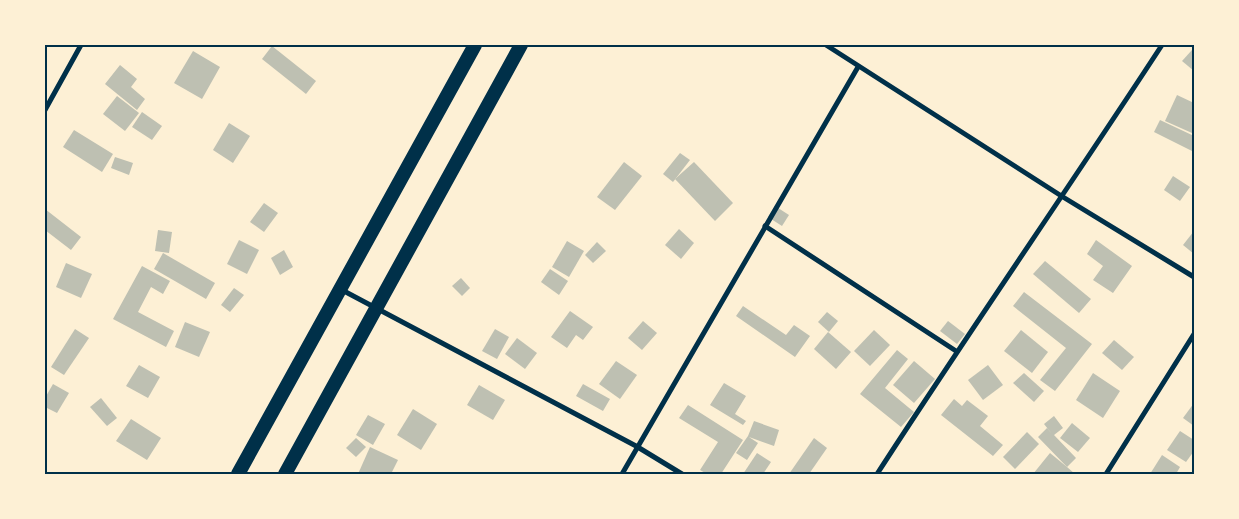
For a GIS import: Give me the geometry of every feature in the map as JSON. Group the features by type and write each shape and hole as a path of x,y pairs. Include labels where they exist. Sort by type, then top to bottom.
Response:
{"highway":[{"path":"238,474 475,45"},
{"path":"285,474 377,310 521,45"}],"street":[{"path":"45,110 81,45"},
{"path":"826,45 858,67 1194,277"},
{"path":"877,474 956,352 1063,196 1162,45"},
{"path":"622,474 636,446 858,67"},
{"path":"765,226 956,352"},
{"path":"341,290 636,446 682,474"},
{"path":"1106,474 1194,334"}],"building":[{"path":"272,46 316,81 306,94 262,59"},
{"path":"1192,50 1194,52 1194,71 1182,61"},
{"path":"193,51 220,67 202,99 174,83"},
{"path":"120,65 137,79 131,87 145,99 137,110 105,84"},
{"path":"1177,95 1194,103 1194,127 1192,133 1165,121"},
{"path":"117,96 139,113 125,131 103,114"},
{"path":"142,112 162,126 152,140 132,127"},
{"path":"1160,120 1194,136 1194,152 1154,132"},
{"path":"229,123 250,136 233,163 213,150"},
{"path":"74,130 113,154 102,172 63,147"},
{"path":"680,153 690,160 673,182 663,174"},
{"path":"115,157 133,163 129,175 111,168"},
{"path":"624,162 642,176 615,210 597,197"},
{"path":"694,162 733,203 715,221 675,179"},
{"path":"1173,176 1190,187 1180,201 1164,190"},
{"path":"264,203 278,213 264,232 250,222"},
{"path":"775,206 789,215 782,226 768,217"},
{"path":"45,209 81,237 71,250 45,230"},
{"path":"679,229 694,243 681,259 665,245"},
{"path":"158,230 172,232 169,253 155,251"},
{"path":"1194,231 1194,254 1183,245"},
{"path":"239,240 259,250 247,274 227,264"},
{"path":"1096,240 1132,266 1113,293 1093,280 1103,266 1087,254"},
{"path":"567,241 584,251 569,277 552,267"},
{"path":"597,242 606,251 593,263 585,255"},
{"path":"284,250 293,267 280,275 271,258"},
{"path":"163,253 215,283 206,299 154,269"},
{"path":"1045,261 1091,299 1079,313 1033,274"},
{"path":"66,263 92,274 81,298 56,287"},
{"path":"142,266 170,281 163,294 151,287 138,312 174,331 166,347 113,319"},
{"path":"550,269 568,281 559,295 541,282"},
{"path":"461,278 470,288 462,296 452,286"},
{"path":"234,288 244,295 230,312 221,305"},
{"path":"1024,292 1092,344 1055,391 1040,380 1066,348 1013,306"},
{"path":"743,306 786,335 794,325 810,336 795,357 736,316"},
{"path":"570,311 593,327 583,340 576,335 567,348 551,337"},
{"path":"827,312 838,321 829,332 818,322"},
{"path":"643,321 657,333 642,350 628,338"},
{"path":"948,321 965,334 957,344 940,331"},
{"path":"185,322 210,332 199,357 175,347"},
{"path":"75,329 89,338 64,375 51,367"},
{"path":"495,329 509,337 497,359 482,351"},
{"path":"874,330 890,345 870,366 854,351"},
{"path":"1021,330 1048,352 1032,373 1004,351"},
{"path":"828,332 851,352 836,369 814,349"},
{"path":"517,338 537,353 525,369 505,354"},
{"path":"1114,340 1134,357 1122,370 1102,353"},
{"path":"897,350 908,359 885,388 914,412 901,427 860,394"},
{"path":"616,361 637,375 620,399 599,384"},
{"path":"914,361 935,379 914,403 893,385"},
{"path":"139,365 160,377 148,398 126,386"},
{"path":"988,365 1003,385 983,400 968,380"},
{"path":"1024,373 1044,391 1034,402 1013,383"},
{"path":"1093,373 1120,391 1103,418 1076,400"},
{"path":"724,383 746,396 735,414 746,421 743,425 710,405"},
{"path":"53,384 69,393 57,413 45,407 45,398"},
{"path":"583,384 610,399 603,411 576,396"},
{"path":"479,385 505,400 493,420 467,405"},
{"path":"101,398 117,418 107,426 90,407"},
{"path":"954,399 962,406 967,400 988,416 980,426 1003,445 993,456 941,415"},
{"path":"1194,403 1194,426 1183,418"},
{"path":"688,405 743,440 721,474 707,474 700,470 718,442 679,418"},
{"path":"413,409 437,424 421,450 397,435"},
{"path":"368,415 385,424 373,445 356,435"},
{"path":"1054,416 1063,428 1054,435 1076,458 1067,467 1038,437 1047,428 1052,434 1044,424"},
{"path":"131,419 161,438 147,460 116,441"},
{"path":"754,421 779,430 774,446 749,437 758,443 747,460 736,453 748,436"},
{"path":"1072,423 1090,438 1078,452 1060,438"},
{"path":"1180,431 1194,440 1194,451 1186,462 1167,450"},
{"path":"1027,432 1039,444 1015,469 1003,457"},
{"path":"356,438 366,447 356,457 346,448"},
{"path":"814,438 827,448 809,474 789,474"},
{"path":"370,447 398,460 391,474 358,474"},
{"path":"757,453 771,462 763,474 743,474"},
{"path":"1050,453 1067,467 1075,474 1033,474"},
{"path":"1162,455 1180,467 1176,474 1150,474"}]}
